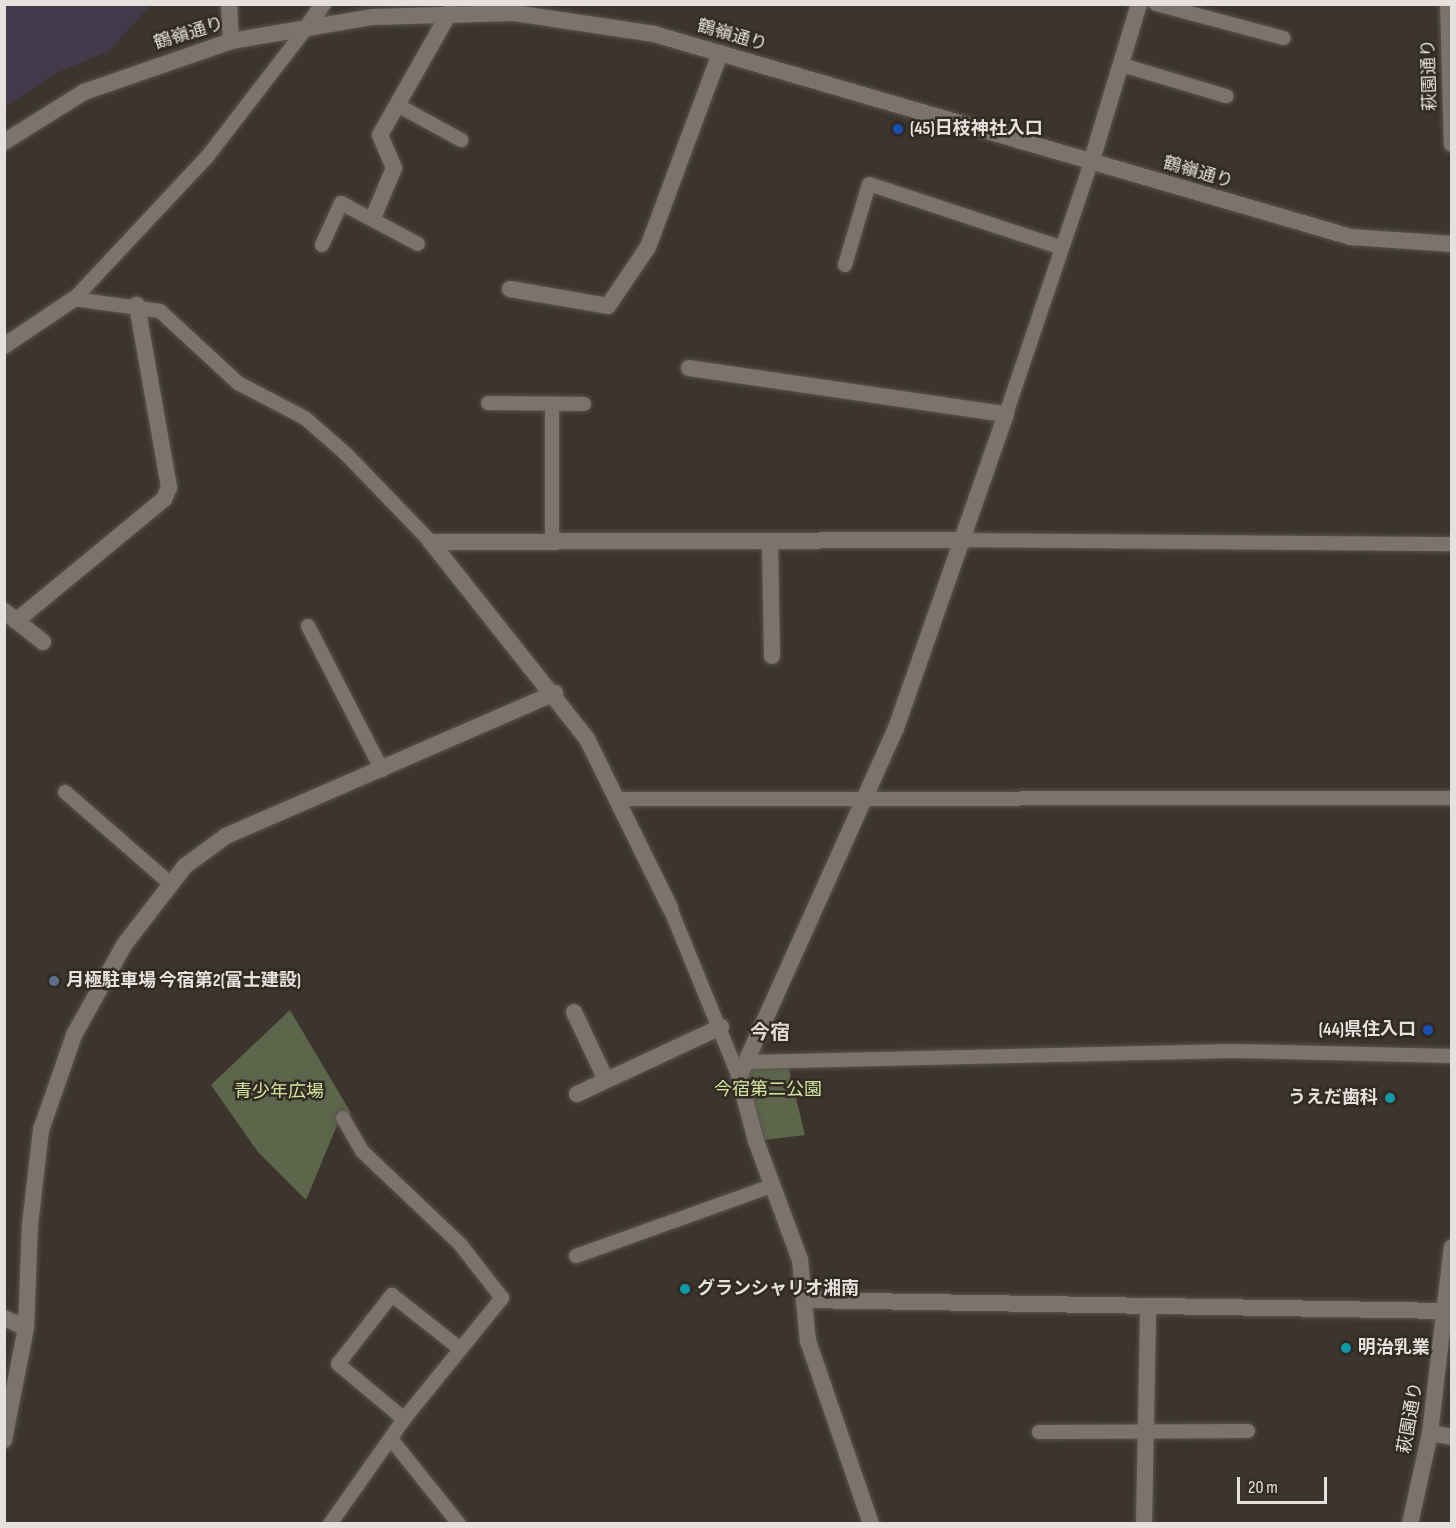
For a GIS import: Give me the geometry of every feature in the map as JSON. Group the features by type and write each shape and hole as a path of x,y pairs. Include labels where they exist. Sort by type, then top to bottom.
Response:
{"street":[{"path":"229,4 231,41"},
{"path":"308,26 323,4"},
{"path":"1091,163 1139,4"},
{"name":"萩園通り","path":"1448,4 1452,144"},
{"path":"373,218 394,168 380,135 399,106 450,12"},
{"name":"鶴嶺通り","path":"4,142 84,92 231,41 308,26 450,12 582,19 720,52 1091,163 1351,237 1452,244"},
{"path":"510,289 608,306 648,247 720,52"},
{"path":"4,346 74,299"},
{"path":"43,642 10,616 164,499 169,487 137,305"},
{"path":"689,368 1006,414 896,728 739,1077 772,1186 801,1260 808,1341 871,1524"},
{"path":"431,543 962,540"},
{"path":"770,542 772,656"},
{"path":"431,543 555,693 618,799 670,908"},
{"path":"4,1440 26,1328 30,1225 41,1130 74,1035 124,945 185,866 226,836 555,693"},
{"path":"574,1012 606,1080"},
{"path":"577,1094 722,1027"},
{"name":"萩園通り","path":"1410,1524 1431,1433 1447,1311 1452,1247"},
{"path":"804,1300 1447,1311"},
{"path":"1144,1524 1148,1306"},
{"path":"4,1318 26,1328"},
{"path":"1431,1433 1452,1437"}],"lane":[{"path":"1156,4 1284,38"},
{"path":"74,299 207,157 308,26"},
{"path":"1122,65 1226,96"},
{"path":"399,106 461,140"},
{"path":"1006,414 1091,163"},
{"path":"844,265 869,184 1062,248"},
{"path":"322,245 340,203 373,218 418,244"},
{"path":"74,299 137,305 160,311 182,327 238,383 305,418 431,543"},
{"path":"488,403 584,404"},
{"path":"552,404 552,542"},
{"path":"962,540 1452,544"},
{"path":"308,626 382,770"},
{"path":"65,792 171,884"},
{"path":"618,799 1452,798"},
{"path":"670,908 722,1027 739,1077"},
{"path":"747,1062 1233,1050 1452,1056"},
{"path":"330,1524 404,1419 459,1348 502,1298 460,1245 362,1150 343,1118"},
{"path":"576,1256 772,1186"},
{"path":"404,1419 338,1364 392,1295 459,1348"},
{"path":"1039,1432 1248,1431"},
{"path":"391,1439 459,1524"}],"shaded area":[{"path":"5,4 147,4 147,9 109,51 54,74 5,107"}],"green space":[{"name":"青少年広場","path":"290,1010 351,1113 338,1123 306,1200 258,1152 211,1085"},
{"name":"今宿第二公園","path":"787,1061 805,1135 756,1141 739,1077 747,1062"}],"place":[{"name":"(45)日枝神社入口","path":"898,129"},
{"name":"月極駐車場 今宿第2(富士建設)","path":"54,981"},
{"name":"(44)県住入口","path":"1428,1030"},
{"name":"うえだ歯科","path":"1390,1098"},
{"name":"グランシャリオ湘南","path":"685,1289"},
{"name":"明治乳業","path":"1346,1348"}],"district":[{"name":"今宿","path":"770,1033"}]}
